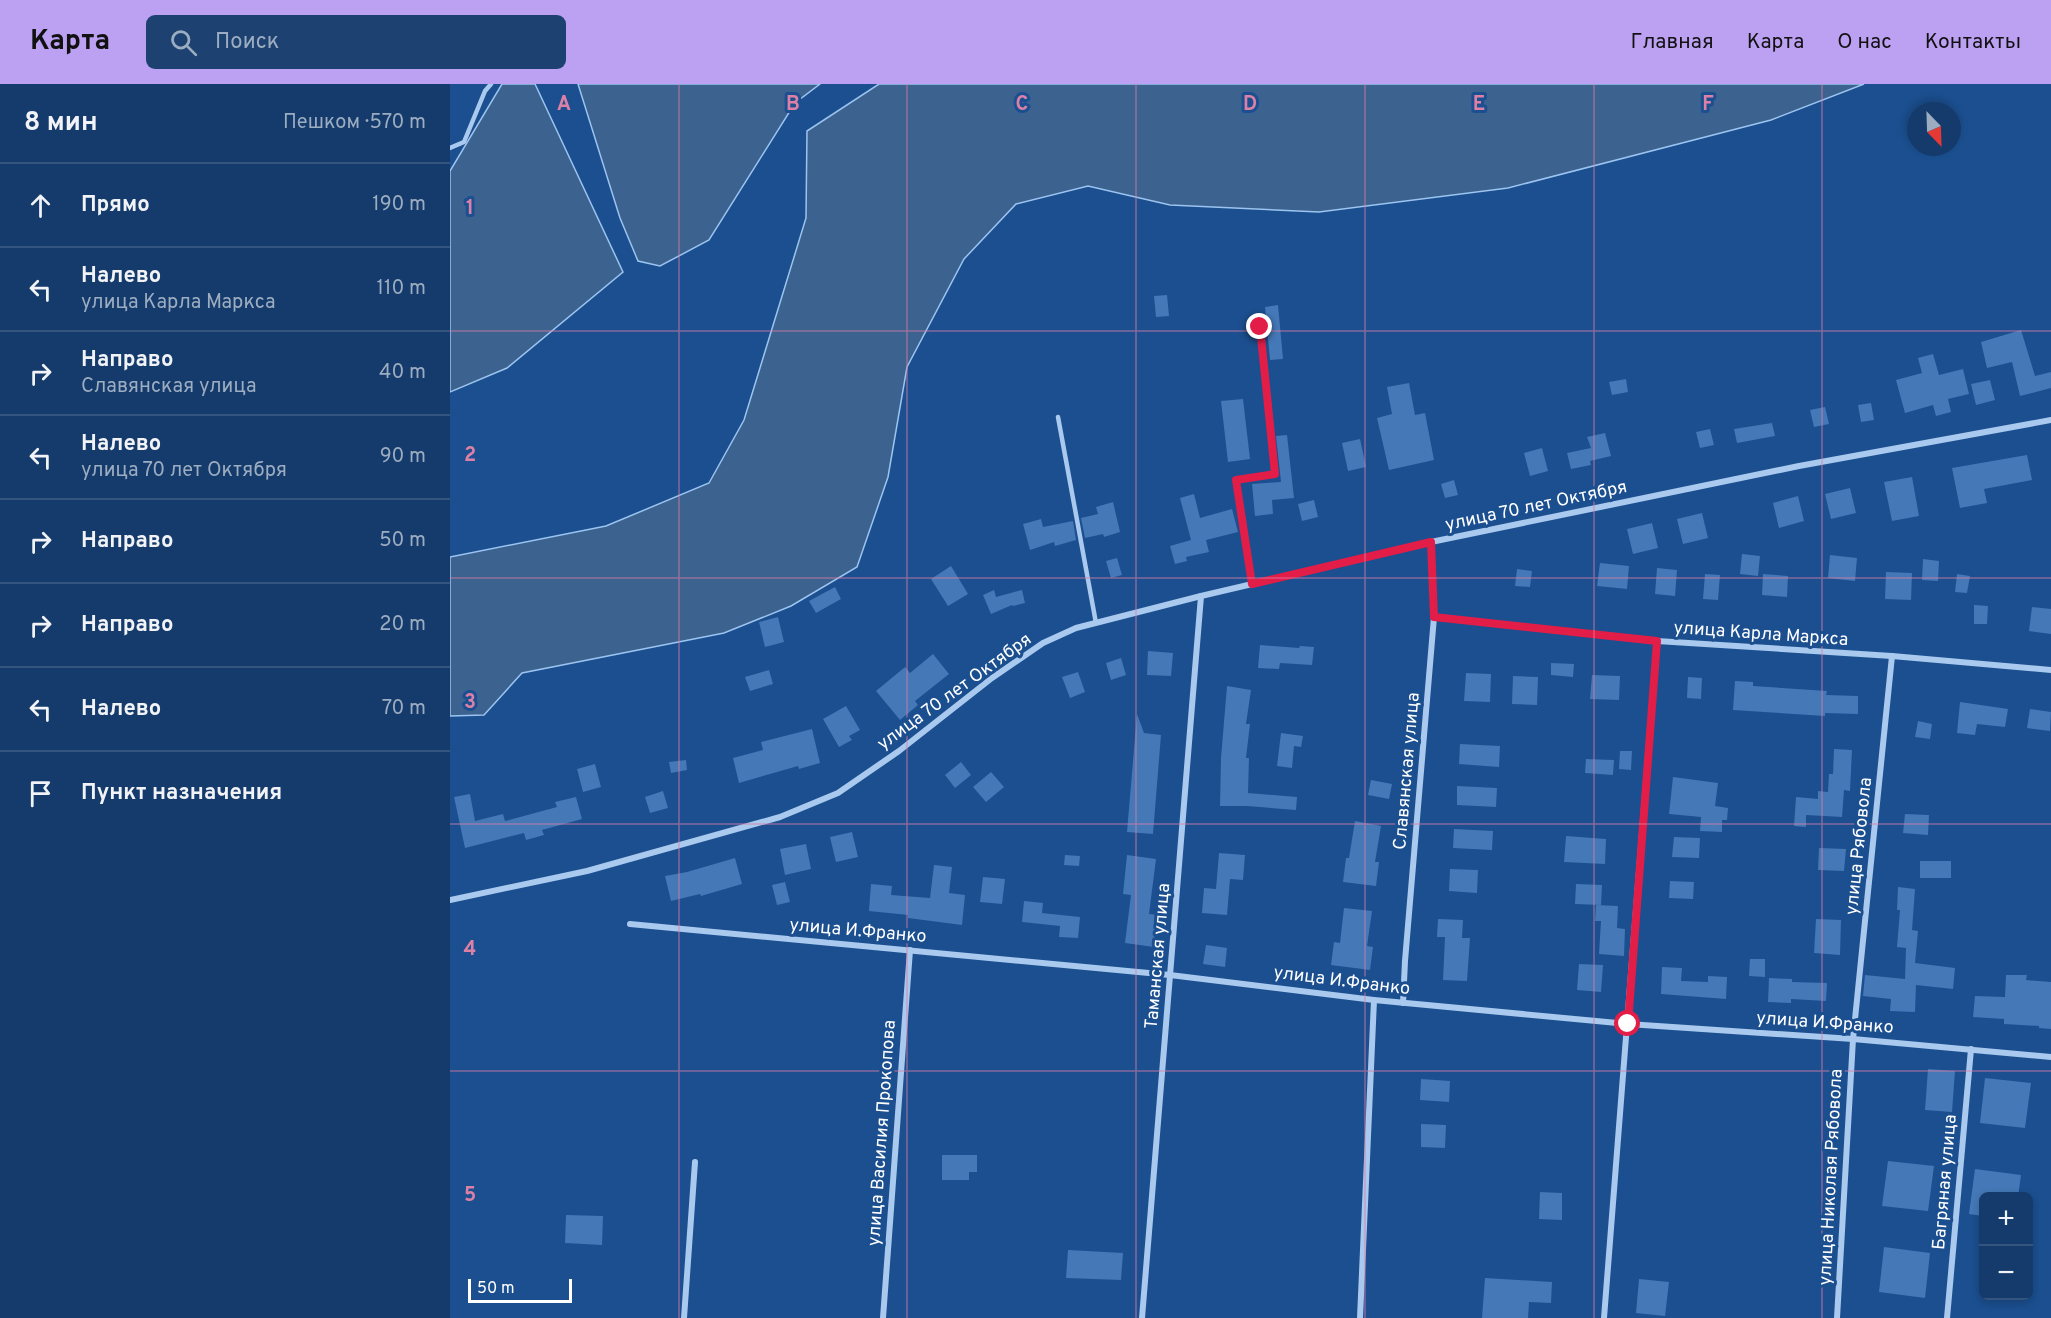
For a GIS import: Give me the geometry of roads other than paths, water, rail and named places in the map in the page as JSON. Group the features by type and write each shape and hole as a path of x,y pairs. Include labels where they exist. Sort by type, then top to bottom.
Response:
{"street":[{"name":"улица 70 лет Октября","path":"450,900 587,871 780,817 838,793 899,751 992,678 1043,643 1076,628 1431,542 1799,466 2051,420"},
{"name":"Славянская улица","path":"1403,1003 1434,617 1431,542"},
{"name":"Таманская улица","path":"1142,1318 1201,596"},
{"name":"улица Карла Маркса","path":"1434,617 1657,641 1892,656 2051,670"},
{"path":"1604,1318 1657,641"},
{"name":"улица Рябовола","path":"1853,1039 1892,656"},
{"name":"улица И.Франко","path":"630,924 1170,975 1403,1003 1628,1024 1853,1039 2051,1057"},
{"name":"улица Василия Прокопова","path":"883,1318 910,950"},
{"path":"1360,1318 1374,1000"},
{"name":"улица Николая Рябовола","path":"1836,1318 1853,1039"},
{"name":"Багряная улица","path":"1947,1318 1971,1049"},
{"path":"684,1318 695,1162"}],"lane":[{"path":"450,148 464,142 485,91 491,84"},
{"path":"1252,584 1236,480 1275,474 1260,327"},
{"path":"1058,417 1096,623"}],"water":[{"path":"502,84 535,84 623,272 507,368 450,392 450,171"},
{"path":"578,84 820,84 795,103 709,240 660,266 638,261 620,218"},
{"path":"879,84 1864,84 1771,120 1508,188 1319,212 1170,205 1088,186 1016,204 964,259 907,367 888,477 857,567 791,606 724,633 522,673 484,715 450,716 450,557 606,526 709,483 744,420 806,218 807,131"}]}
